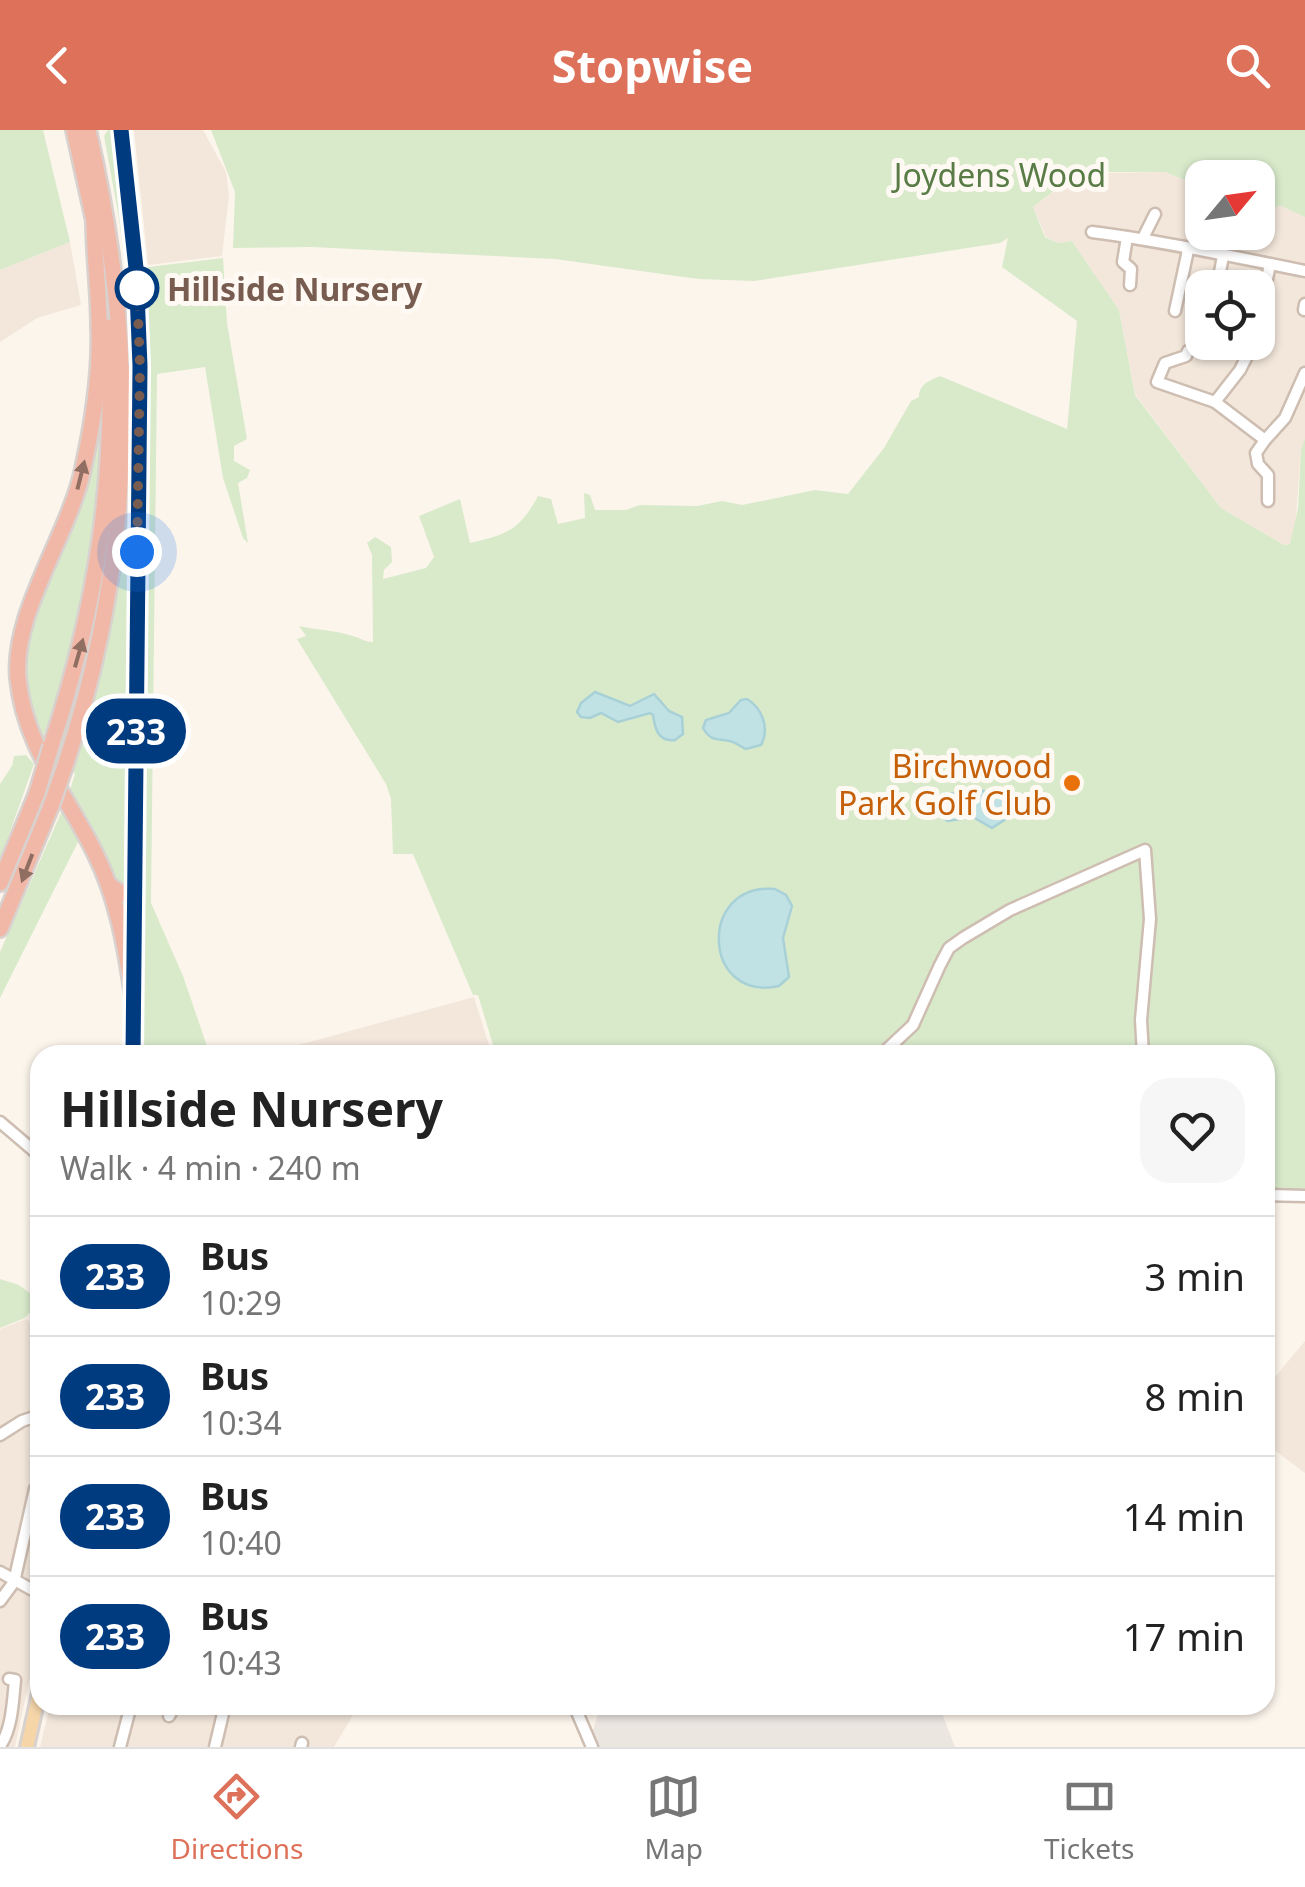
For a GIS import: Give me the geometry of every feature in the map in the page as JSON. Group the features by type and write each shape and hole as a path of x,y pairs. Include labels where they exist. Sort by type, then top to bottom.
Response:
{"highway":[{"path":"0,928 51,806 88,696 110,589 122,461 106,298 74,130"},
{"path":"0,884 37,793 84,639 110,470 118,294 91,130"},
{"path":"94,219 100,327 87,447 69,520 24,627 18,673 22,710 36,747 109,885 126,944 134,997"},
{"path":"109,885 122,894 135,894"}],"main road":[{"path":"121,130 136,268 140,366 133,1045"},
{"path":"27,1747 34,1715"}],"street":[{"path":"1143,238 1154,214"},
{"path":"1092,232 1143,238 1185,249"},
{"path":"1127,236 1123,262 1131,270 1130,285"},
{"path":"1175,311 1188,250 1305,271"},
{"path":"1220,270 1223,256"},
{"path":"1269,270 1270,264"},
{"path":"1185,356 1165,363 1157,382 1214,402 1265,440"},
{"path":"1214,402 1245,360"},
{"path":"1268,501 1268,475 1258,464 1256,453 1285,418 1305,373"},
{"path":"892,1045 913,1025 949,948 997,916 1070,885 1124,856 1145,850 1150,919 1142,1045"},
{"path":"0,1122 30,1148"},
{"path":"1275,1196 1305,1196"},
{"path":"0,1435 30,1418"},
{"path":"0,1601 14,1582 30,1518"},
{"path":"0,1572 30,1589"},
{"path":"0,1746 7,1731 14,1688 15,1680 9,1679"},
{"path":"120,1747 128,1715"},
{"path":"215,1747 223,1715"},
{"path":"578,1715 592,1747"}],"shaded area":[{"path":"134,130 203,130 226,172 229,195 222,256 148,265"},
{"path":"1165,172 1185,180 1185,250 1275,250 1275,207 1305,217 1305,438 1290,544 1284,545 1221,508 1135,394 1119,310 1072,241 1058,243 1046,237 1033,207 1065,183 1102,173"},
{"path":"70,242 81,305 37,318 0,342 0,270"},
{"path":"474,997 489,1045 299,1045"},
{"path":"26,1319 30,1322 30,1676 15,1747 0,1747 0,1329"},
{"path":"1305,1341 1305,1473 1275,1450 1275,1377"},
{"path":"48,1715 353,1715 334,1747 40,1747"},
{"path":"598,1715 943,1715 955,1747 598,1747 592,1733"}],"green space":[{"path":"0,130 43,130 70,242 0,270"},
{"path":"108,130 115,130 124,199 123,233 129,256 135,366 129,877 122,886 114,883 68,796 75,774 71,770 96,696 117,591 127,479 128,289 104,136"},
{"name":"Joydens Wood","path":"211,130 1305,130 1305,217 1275,207 1275,160 1185,160 1185,180 1165,172 1101,172 1064,183 1033,207 1045,237 1058,243 1072,241 1119,310 1135,395 1221,508 1284,545 1290,544 1298,508 1305,438 1305,1193 1275,1192 1275,1045 493,1045 478,995 473,995 413,854 393,854 391,799 386,784 297,639 306,636 299,626 373,642 372,555 367,543 375,537 391,547 392,562 384,570 383,579 426,568 434,557 419,516 460,499 470,543 511,529 525,517 538,496 551,499 558,524 585,518 584,493 590,495 595,510 626,510 640,505 697,506 722,501 742,505 815,490 848,494 884,448 925,383 940,376 1067,429 1077,321 1002,267 1008,238 1000,243 754,281 698,279 555,259 312,247 233,248 235,192"},
{"path":"223,258 227,323 247,439 234,446 234,461 250,470 247,478 238,483 248,543 223,478 205,367 157,374 151,903 183,976 207,1045 138,1045 148,267"},
{"path":"102,377 98,471 88,564 68,656 40,746 27,692 26,637"},
{"path":"26,755 34,764 0,860 0,784 14,756"},
{"path":"64,806 81,836 0,998 0,952"},
{"path":"0,1279 30,1293 30,1312 0,1328"}],"water":[{"path":"595,692 630,706 654,694 669,711 682,717 683,734 675,740 661,737 650,713 618,722 601,713 581,717 577,712 581,703"},
{"path":"747,699 763,719 761,745 746,749 706,733 706,720 729,713"},
{"path":"974,787 990,794 1006,793 1015,805 1015,813 992,828 973,817 948,821 930,811 928,805 935,797"},
{"path":"775,889 786,895 792,906 783,938 789,977 779,986 754,986 735,977 723,961 719,941 722,921 732,904 750,892"}],"bus line":[{"name":"233","path":"121,130 136,268 140,366 133,1045"}],"place":[{"name":"Hillside Nursery","path":"137,288"},
{"name":"Birchwood Park Golf Club","path":"1072,783"}],"route":[{"path":"137,288 137,552"}]}
